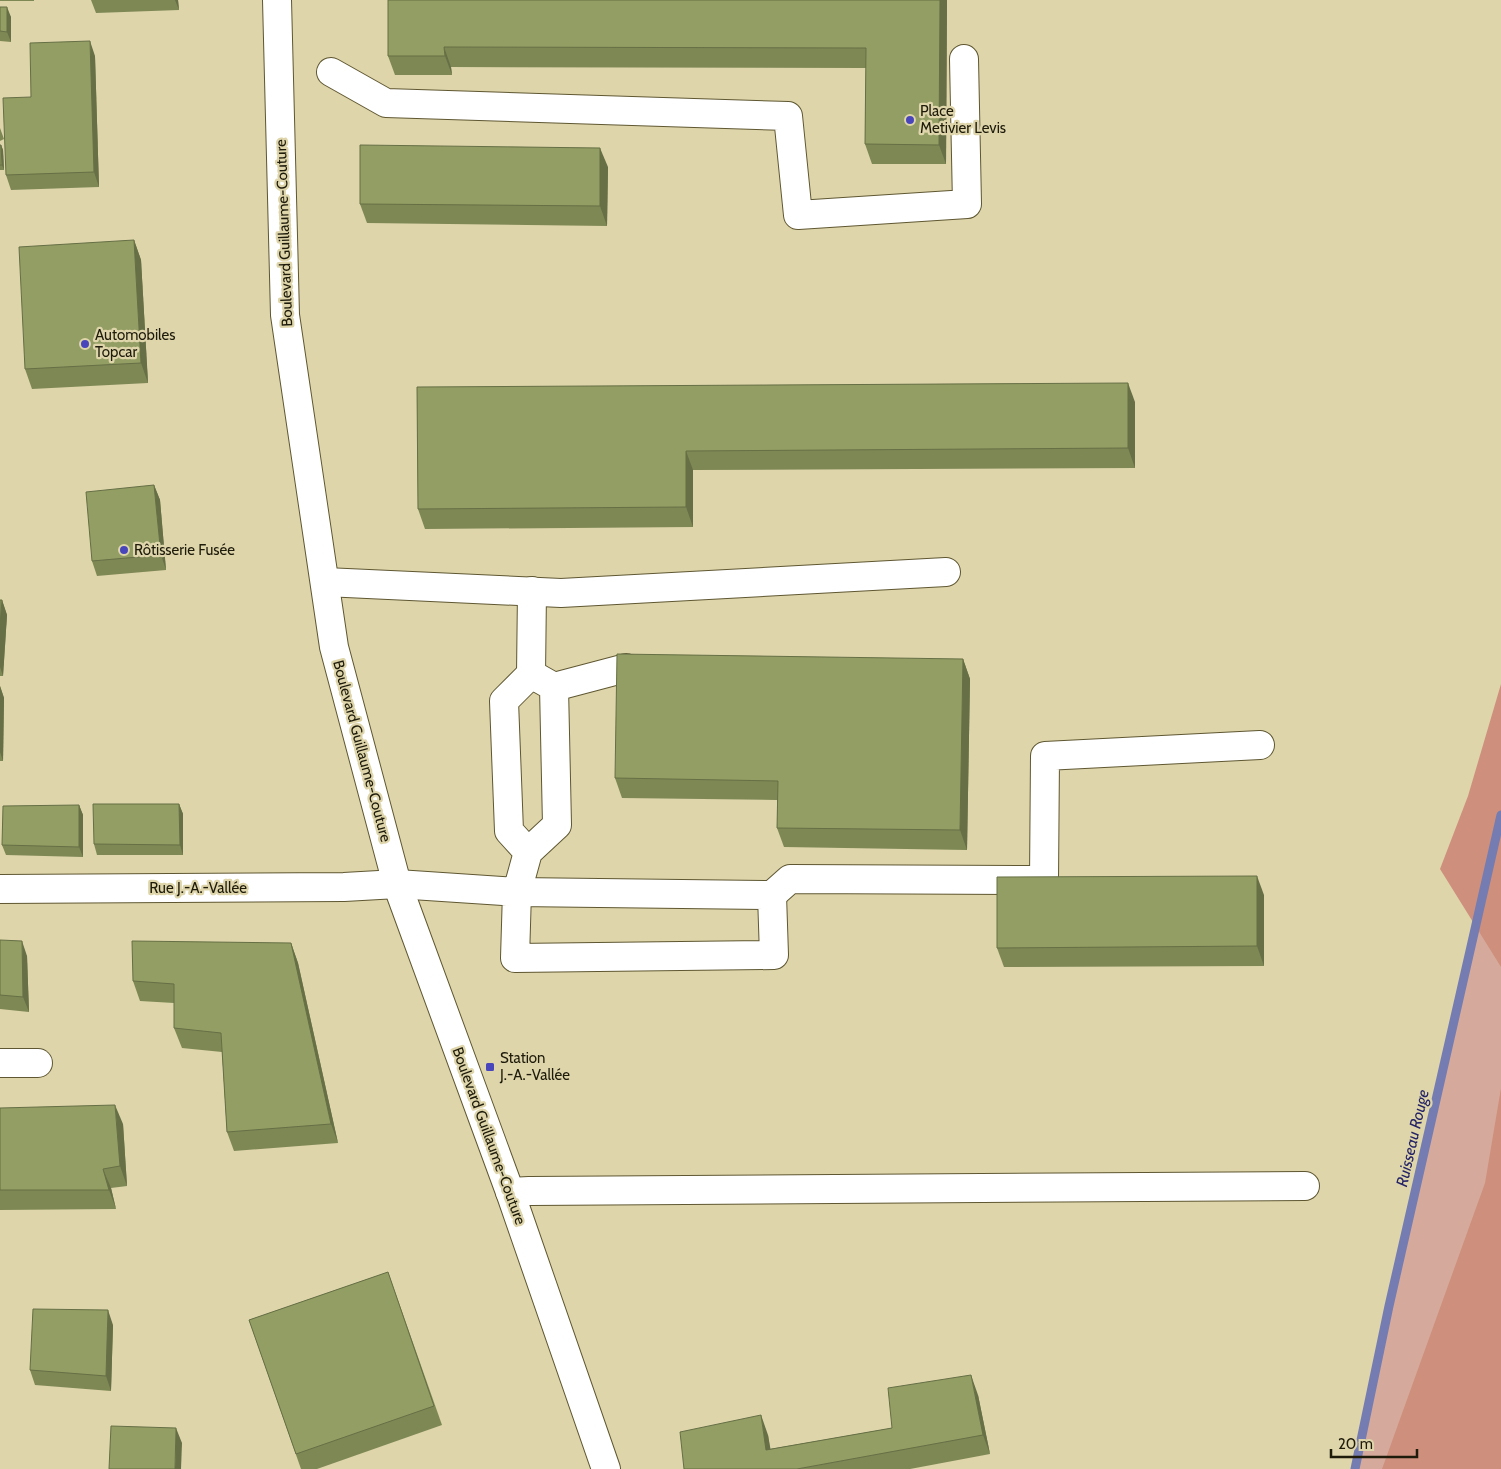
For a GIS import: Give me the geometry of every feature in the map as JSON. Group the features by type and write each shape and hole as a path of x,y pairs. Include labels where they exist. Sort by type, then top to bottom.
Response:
{"main road":[{"name":"Boulevard Guillaume-Couture","path":"277,0 285,315 334,647 396,884 510,1192 606,1469"},
{"path":"330,72 386,103 788,116 798,215 967,204 964,60"},
{"path":"325,582 561,592 946,572"},
{"path":"532,591 558,825 528,852 517,892 515,958 774,955 772,895 790,880 1044,880 1045,756 1260,745"},
{"path":"528,852 510,831 504,700 542,681 626,668"},
{"name":"Rue J.-A.-Vallée","path":"0,889 344,887 396,884 517,892 772,895"},
{"path":"0,1063 38,1062"},
{"path":"510,1192 1305,1186"}],"shaded area":[{"path":"1501,684 1501,967 1440,869 1468,796"},
{"path":"1501,815 1501,1469 1355,1469 1389,1306"},
{"path":"1501,1088 1501,1469 1382,1469 1485,1183"}],"building":[{"name":"Place Metivier Levis","path":"388,0 940,0 939,145 865,144 866,48 444,47 445,56 388,56"},
{"path":"0,7 7,7 7,32 0,31"},
{"path":"90,41 94,172 6,175 3,98 31,97 30,43"},
{"path":"1,145 2,165 0,165"},
{"path":"360,145 600,148 600,206 360,204"},
{"path":"134,240 141,363 25,369 19,247"},
{"path":"1128,383 1128,448 686,451 686,507 418,509 417,387"},
{"path":"154,485 161,555 92,561 86,492"},
{"path":"0,600 2,600 0,626"},
{"path":"617,654 963,659 960,830 777,828 778,781 615,778"},
{"path":"93,804 179,804 180,845 94,844"},
{"path":"79,805 79,847 2,845 3,806"},
{"path":"1257,876 1257,946 997,948 997,877"},
{"path":"0,940 22,941 23,997 0,995"},
{"path":"132,941 291,943 331,1124 227,1132 221,1033 174,1028 174,984 133,981"},
{"path":"115,1105 120,1166 103,1169 109,1190 0,1190 0,1108"},
{"path":"388,1272 434,1406 296,1454 249,1320"},
{"path":"33,1309 108,1310 106,1376 30,1370"},
{"path":"971,1375 983,1435 797,1469 684,1469 680,1432 761,1415 766,1450 892,1428 888,1388"},
{"path":"111,1426 176,1428 175,1469 109,1469"}],"waterway":[{"name":"Ruisseau Rouge","path":"1355,1469 1389,1306 1501,815"}],"place":[{"name":"Place Metivier Levis","path":"910,120"},
{"name":"Automobiles Topcar","path":"85,344"},
{"name":"Rôtisserie Fusée","path":"124,550"},
{"name":"Station J.-A.-Vallée","path":"490,1067"}]}
